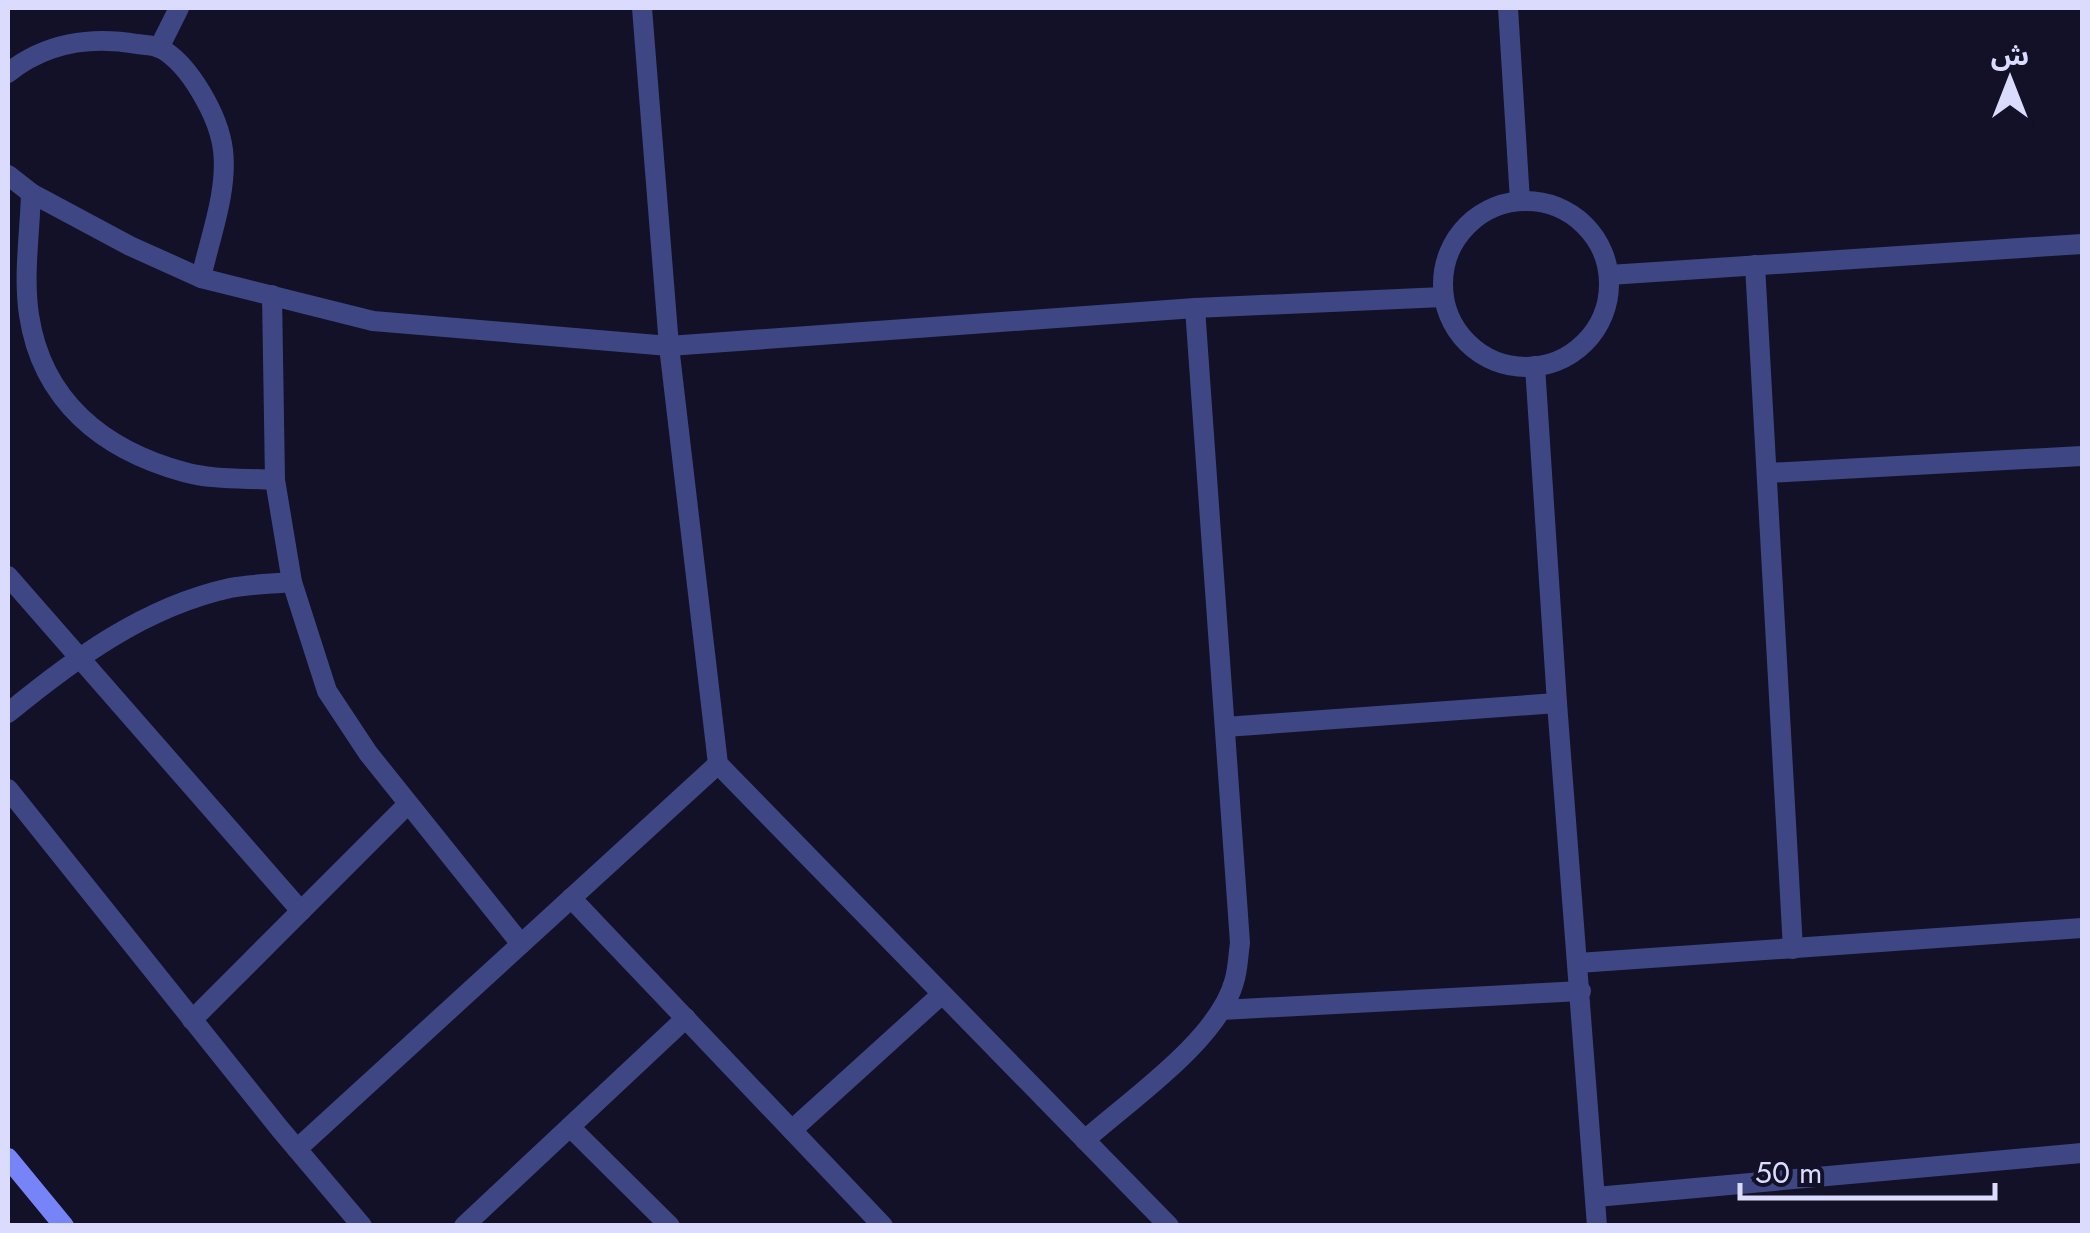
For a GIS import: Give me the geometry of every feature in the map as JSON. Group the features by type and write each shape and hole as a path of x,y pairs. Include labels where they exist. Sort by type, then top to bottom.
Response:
{"street":[{"path":"160,48 178,8"},
{"path":"642,8 670,346 718,764 1165,1224"},
{"path":"1508,8 1520,201"},
{"path":"8,73 23,61 60,44 111,39 160,48 191,76 213,113 223,148 223,180 201,278"},
{"path":"8,175 31,193 130,246 201,278 374,321 670,346 1194,308 1444,297"},
{"path":"31,193 28,312 37,354 58,397 118,448 187,474 275,480"},
{"path":"1520,201 1546,203 1569,212 1603,250 1609,275 1605,310 1588,341 1569,356 1535,366 1519,367 1492,360 1469,345 1452,323 1444,297 1444,270 1453,244 1470,222 1494,207 1520,201"},
{"path":"1609,275 2082,244"},
{"path":"1756,265 1793,949"},
{"path":"272,295 275,480 292,582 327,691 368,754 521,944"},
{"path":"1085,1140 1202,1038 1222,1010 1234,982 1240,943 1194,308"},
{"path":"1535,366 1597,1226"},
{"path":"1767,474 2082,456"},
{"path":"8,576 301,912"},
{"path":"8,713 76,658 143,620 197,596 234,587 292,582"},
{"path":"1225,727 1557,703"},
{"path":"297,1149 718,764"},
{"path":"8,789 362,1226"},
{"path":"192,1020 408,804"},
{"path":"572,898 883,1226"},
{"path":"1578,964 2082,928"},
{"path":"1222,1010 1580,991"},
{"path":"792,1130 942,994"},
{"path":"464,1226 686,1018"},
{"path":"570,1126 670,1226"},
{"path":"1596,1197 2082,1153"},
{"path":"8,1158 64,1226"}]}
